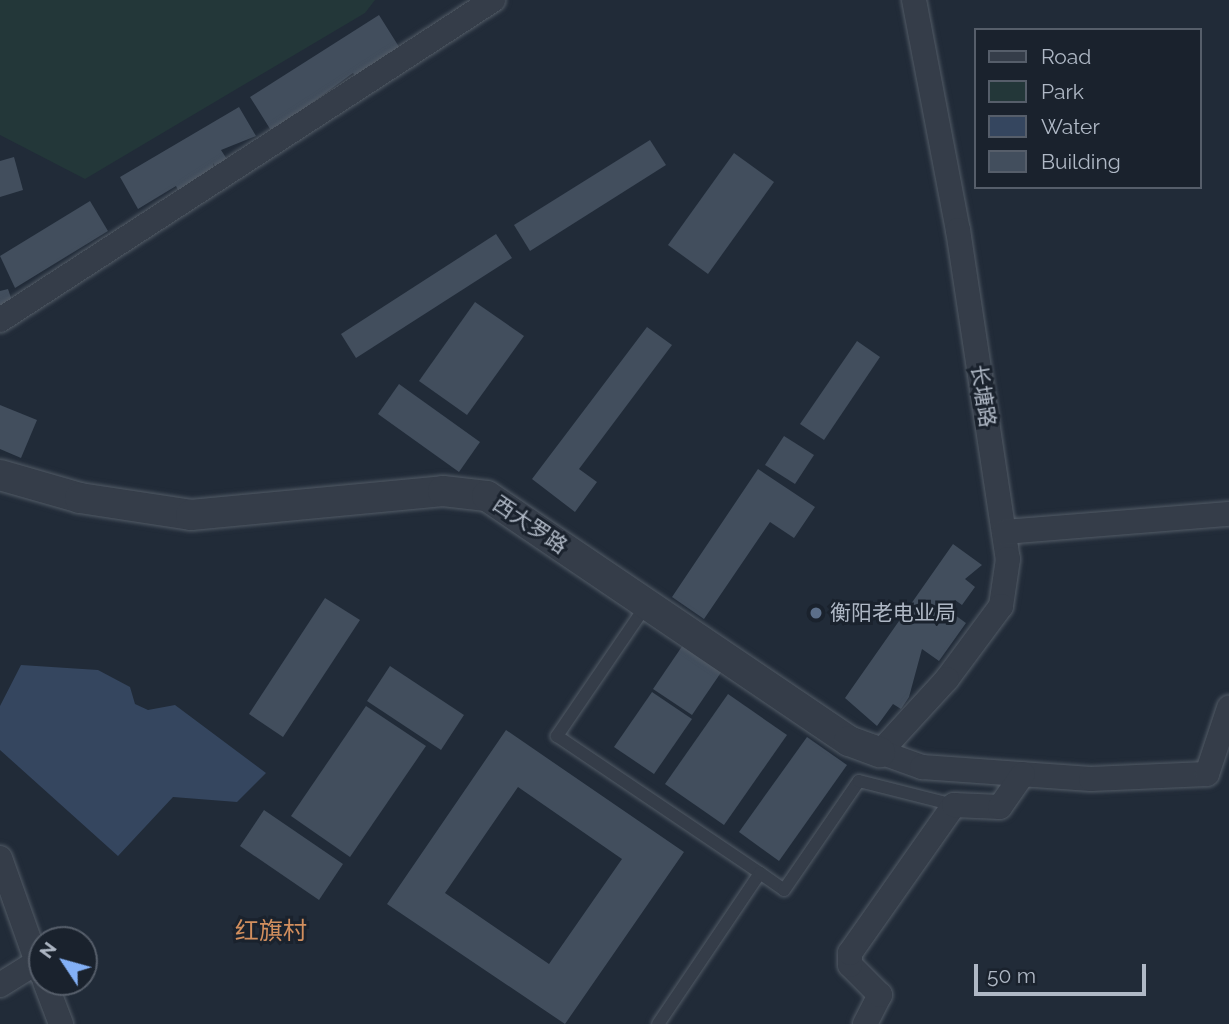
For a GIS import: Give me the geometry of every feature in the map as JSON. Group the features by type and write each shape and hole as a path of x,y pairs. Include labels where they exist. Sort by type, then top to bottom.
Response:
{"street":[{"path":"0,320 493,0"},
{"name":"长塘路","path":"880,752 947,679 1001,606 1004,532 914,0"},
{"name":"西大罗路","path":"0,475 80,498 191,515 443,492 487,496 849,741 880,752"},
{"path":"1004,532 1229,514"},
{"path":"880,752 922,767 1091,779 1207,774 1229,708"},
{"path":"865,1024 880,995 849,957 954,805 1000,807 1023,774"},
{"path":"0,858 16,889 28,929"},
{"path":"0,985 28,977"},
{"path":"50,996 61,1024"}],"lane":[{"path":"647,604 557,736 785,890 859,782 954,805"},
{"path":"658,1024 760,873"}],"green space":[{"path":"0,0 375,0 365,13 85,179 0,135"}],"water":[{"path":"21,665 98,670 130,687 135,704 148,710 175,705 266,773 237,802 173,797 118,856 0,750 0,706"}],"building":[{"path":"379,15 401,50 357,78 353,73 272,132 250,97"},
{"path":"239,107 256,136 221,150 230,164 218,171 213,163 215,176 181,196 176,186 138,209 120,177"},
{"path":"650,140 666,165 530,251 514,225"},
{"path":"734,153 774,182 708,274 668,245"},
{"path":"14,157 23,190 0,197 0,161"},
{"path":"90,201 108,231 15,288 0,256"},
{"path":"496,234 512,258 356,358 341,334"},
{"path":"8,289 15,310 0,315 0,291"},
{"path":"475,302 524,336 467,415 419,381"},
{"path":"647,327 672,345 579,469 597,482 575,512 532,479"},
{"path":"857,341 880,357 824,440 800,424"},
{"path":"399,384 480,442 459,472 378,414"},
{"path":"0,405 37,420 21,458 0,449"},
{"path":"784,436 814,455 795,484 765,465"},
{"path":"758,469 815,507 794,538 770,522 704,619 672,597"},
{"path":"953,544 982,565 965,579 975,587 962,605 955,600 948,610 966,623 939,661 922,649 909,697 901,709 893,704 877,726 845,698"},
{"path":"325,598 360,620 283,737 249,714"},
{"path":"683,645 722,671 692,715 653,689"},
{"path":"390,666 464,715 441,750 367,701"},
{"path":"652,692 692,719 654,774 614,747"},
{"path":"728,694 787,735 724,825 665,784"},
{"path":"366,706 426,746 350,857 291,816"},
{"path":"506,730 684,852 565,1024 387,904","holes":["518,787 622,859 549,964 445,893"]},
{"path":"807,737 847,765 779,861 739,832"},
{"path":"264,810 343,864 319,900 240,846"}],"place":[{"name":"衡阳老电业局","path":"816,613"}],"district":[{"name":"红旗村","path":"271,931"}]}
